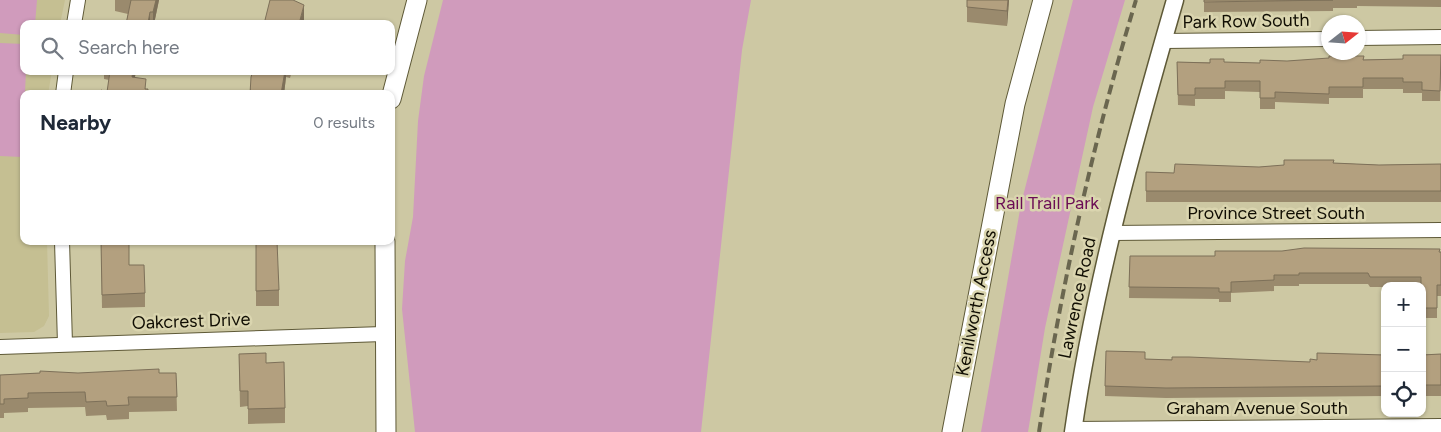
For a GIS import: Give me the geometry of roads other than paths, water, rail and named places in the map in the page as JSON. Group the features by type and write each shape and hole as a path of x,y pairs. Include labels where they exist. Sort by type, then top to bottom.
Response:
{"main road":[{"path":"393,90 417,0"},
{"name":"Kenilworth Access","path":"952,432 1014,104 1043,0"},
{"path":"385,245 386,432"}],"street":[{"path":"75,20 78,0"},
{"name":"Lawrence Road","path":"1073,430 1089,331 1112,233 1175,0"},
{"path":"1366,38 1441,38"},
{"name":"Park Row South","path":"1164,41 1321,39"},
{"path":"63,90 65,75"},
{"name":"Province Street South","path":"1112,233 1441,230"},
{"path":"62,245 66,344"},
{"name":"Oakcrest Drive","path":"0,347 384,334"},
{"name":"Graham Avenue South","path":"1073,430 1441,426"}],"railway":[{"path":"1039,432 1057,323 1092,160 1136,0"}],"park label":[{"name":"Rail Trail Park","path":"1047,203"}]}
